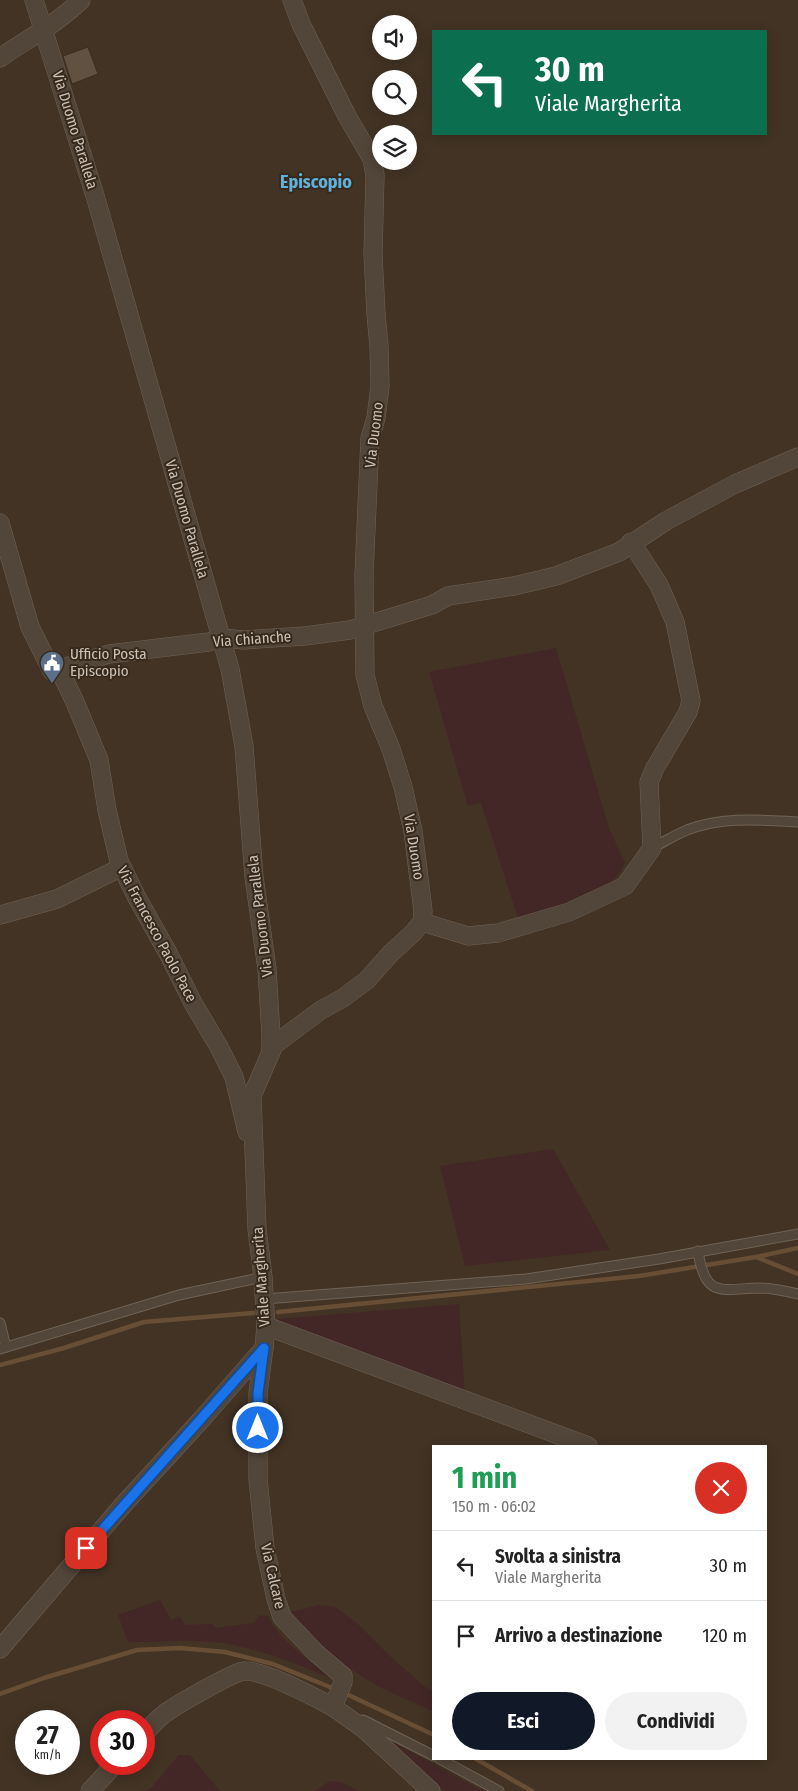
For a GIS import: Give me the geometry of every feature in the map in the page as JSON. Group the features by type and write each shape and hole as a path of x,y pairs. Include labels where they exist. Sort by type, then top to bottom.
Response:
{"street":[{"name":"Via Duomo Parallela","path":"34,0 96,199 230,669 244,746 254,877 267,969 272,1036 271,1052"},
{"path":"0,58 32,36 44,31 81,0"},
{"path":"281,0 291,22 306,43 312,46"},
{"name":"Via Duomo","path":"292,0 300,24 347,116 372,159 375,175 373,254 380,386 376,418 370,438 364,575 365,675 373,706 391,748 403,787 413,831 423,916"},
{"name":"Via Chianche","path":"56,670 109,654 210,642 221,638 244,640 350,630 432,605 448,596 514,586 556,576 619,552 631,542 666,521 735,484 798,457"},
{"name":"Via Francesco Paolo Pace","path":"0,523 30,627 75,702 99,760 107,810 119,861 168,953 192,1003 234,1076 255,1167"},
{"path":"423,916 468,936 498,933 569,912 625,886 652,848 649,782 655,768 688,712 691,701 675,622 658,585 631,542"},
{"path":"0,915 57,899 122,867"},
{"name":"Viale Margherita","path":"0,1649 123,1505 264,1348 266,1326 263,1277 257,1229 252,1096 274,1045 321,1010 343,998 367,980 390,954 413,933 423,916"},
{"path":"266,1326 585,1445"},
{"name":"Via Calcare","path":"264,1348 258,1393 258,1479 265,1548 276,1599 282,1617 316,1653 343,1676 337,1697 364,1729 430,1791"},
{"path":"155,1722 163,1714 215,1684 243,1671 337,1697"},
{"path":"90,1791 105,1775"}],"lane":[{"path":"652,848 686,830 712,822 743,819 798,822"},
{"path":"264,1299 526,1279 698,1254 798,1234"},
{"path":"698,1254 704,1275 712,1286 723,1290 770,1288 798,1294"},
{"path":"0,1323 3,1348 178,1295 263,1277"},
{"path":"337,1697 432,1755"},
{"path":"442,1760 499,1791"}],"shaded area":[{"path":"556,648 609,828 625,863 605,890 519,921 481,803 468,806 429,672"},
{"path":"553,1149 610,1250 465,1266 440,1166"},
{"path":"459,1304 465,1396 282,1327 278,1319"},
{"path":"160,1600 171,1620 179,1616 186,1625 212,1624 216,1628 254,1623 259,1615 268,1616 273,1625 288,1642 331,1678 274,1656 229,1644 192,1641 128,1642 118,1615"},
{"path":"319,1605 335,1607 357,1623 425,1687 432,1690 432,1711 384,1689 346,1666 316,1641 290,1612"},
{"path":"378,1734 483,1791 445,1791"},
{"path":"179,1755 190,1755 220,1791 142,1791 150,1789"},
{"path":"330,1781 340,1782 360,1791 315,1791"}],"building":[{"path":"88,47 98,74 72,84 63,56"}],"waterway":[{"path":"756,1257 798,1248"},
{"path":"278,1312 639,1276 756,1257 798,1274"},
{"path":"0,1365 64,1348 144,1322 253,1313"},
{"path":"0,1694 44,1678 137,1650 180,1648 225,1652 273,1664 335,1689"},
{"path":"342,1692 432,1734"},
{"path":"478,1760 532,1791"}],"place":[{"name":"Ufficio Posta Episcopio","path":"52,684"}],"district":[{"name":"Episcopio","path":"316,182"}],"route":[{"path":"86,1548 264,1348 258,1393 258,1428"}]}
